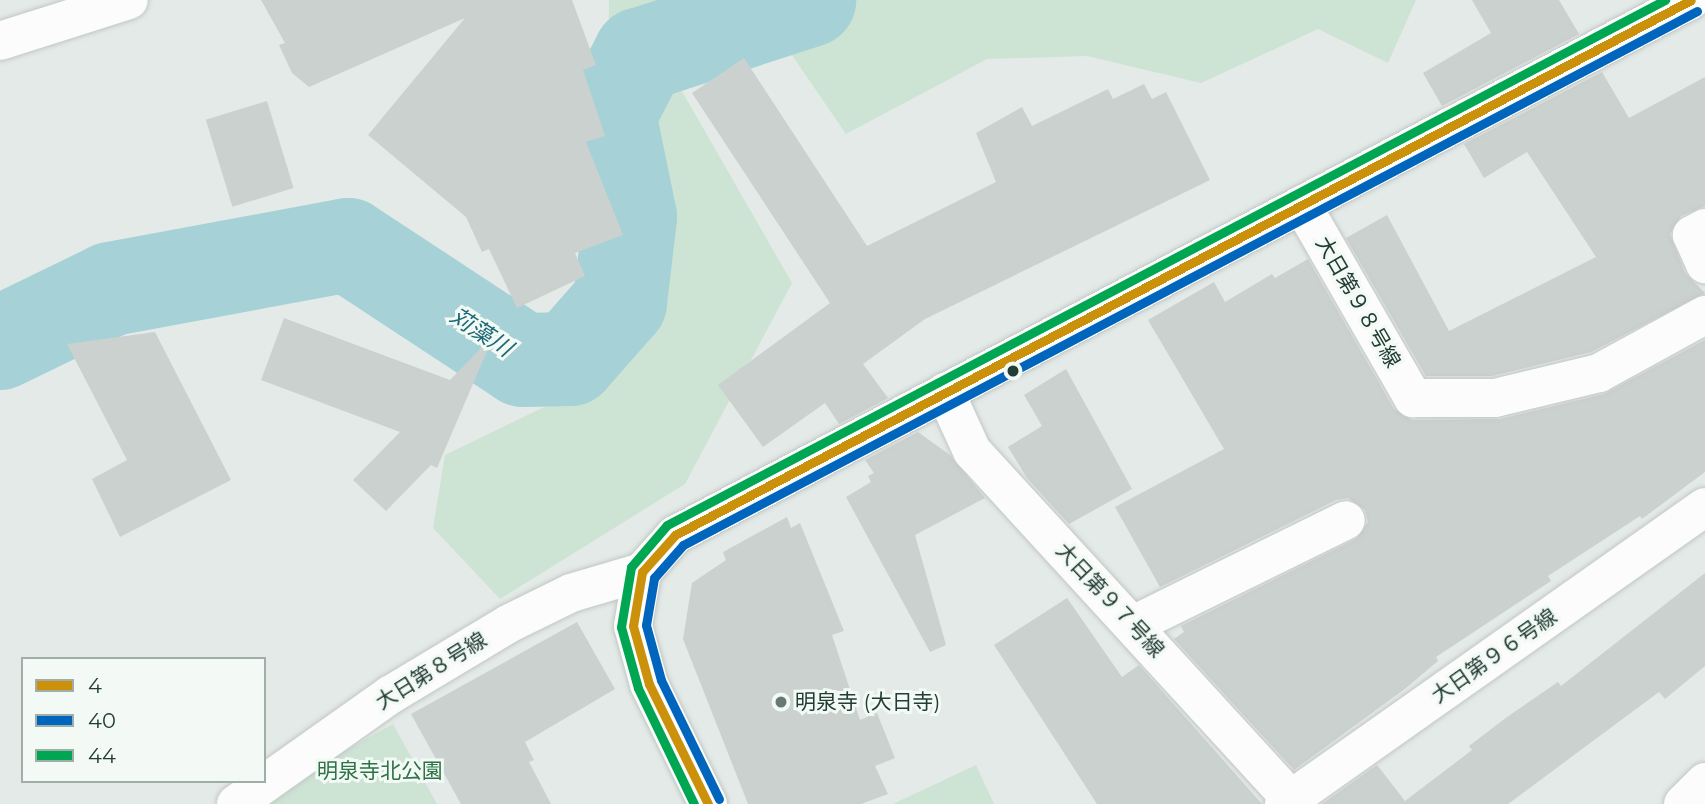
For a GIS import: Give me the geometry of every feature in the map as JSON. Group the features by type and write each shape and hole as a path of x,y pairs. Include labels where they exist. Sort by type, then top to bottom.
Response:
{"street":[{"path":"0,41 129,0"},
{"path":"708,804 649,684 633,626 642,572 675,535 1691,0"},
{"name":"大日第９８号線","path":"1302,205 1413,398 1495,398 1600,373 1705,315"},
{"path":"1705,228 1692,235 1705,264"},
{"name":"大日第９７号線","path":"944,392 972,451 1133,625 1287,801"},
{"name":"大日第９６号線","path":"1287,801 1705,508"},
{"path":"1133,625 1346,520"},
{"name":"大日第８号線","path":"266,783 390,695 508,624 571,593 642,572"},
{"path":"1683,804 1705,782"},
{"name":"大日第８号線","path":"236,804 266,783"}],"green space":[{"path":"609,0 1416,0 1388,63 1318,29 1201,83 1087,56 987,59 846,134 770,23 675,79 792,283 685,484 500,599 433,528 445,455 579,390 641,247 608,92"},
{"name":"明泉寺北公園","path":"393,724 437,804 251,804"},
{"path":"976,765 994,804 893,804"}],"building":[{"path":"261,0 572,0 596,65 583,70 605,136 586,142 623,235 575,253 585,276 517,308 489,249 482,252 466,217 368,135 465,18 309,87 292,73 279,45 285,43"},
{"path":"1472,0 1559,0 1579,34 1442,106 1423,73 1491,33"},
{"path":"744,58 867,246 996,182 976,133 1022,107 1032,126 1108,89 1113,99 1144,84 1152,99 1166,92 1210,180 925,319 863,364 888,398 839,424 825,403 763,447 718,385 830,303 692,93"},
{"path":"1602,72 1629,118 1705,77 1705,206 1681,216 1670,234 1685,273 1705,293 1591,352 1492,376 1426,376 1346,238 1387,215 1449,331 1596,257 1527,152 1484,178 1464,144"},
{"path":"267,101 294,188 232,207 206,120"},
{"path":"1308,259 1394,409 1412,420 1500,419 1604,394 1705,340 1705,472 1642,519 1640,516 1548,576 1551,581 1436,657 1438,661 1406,688 1294,770 1174,639 1184,632 1181,626 1356,539 1368,522 1365,510 1348,498 1336,500 1160,587 1115,507 1224,449 1148,320 1214,282 1225,302 1272,274 1275,278"},
{"path":"284,318 450,380 487,342 490,344 437,468 431,465 386,511 353,480 400,432 261,380"},
{"path":"155,332 231,480 120,537 92,479 127,460 67,344"},
{"path":"1066,369 1132,489 1069,524 1027,478 1008,447 1042,426 1024,395"},
{"path":"918,432 950,455 985,498 915,535 946,645 930,652 846,497 871,482 868,476 874,473 865,460"},
{"name":"明泉寺 (大日寺)","path":"787,517 791,528 800,523 844,631 832,635 860,720 877,713 895,758 875,766 888,794 861,804 748,804 683,639 692,583 726,560 723,552"},
{"path":"1705,573 1705,666 1665,699 1659,692 1508,804 1322,804 1377,765 1405,801 1472,750 1469,746 1507,717 1558,682 1561,686"},
{"path":"1067,598 1122,677 1139,665 1262,804 1097,804 994,645"},
{"path":"577,622 615,689 525,742 534,760 529,762 551,804 461,804 411,714"}],"waterway":[{"name":"苅藻川","path":"0,343 111,289 348,245 523,360 570,359 620,302 630,217 609,115 640,55 809,0"}],"transit line":[{"name":"44","path":"694,804 638,688 621,627 631,567 667,525 1665,0"},
{"name":"4","path":"708,804 649,684 633,626 642,572 675,535 1691,0"},
{"name":"40","path":"719,799 661,680 646,625 654,578 683,545 1697,11"}],"place":[{"name":"明泉寺 (大日寺)","path":"781,702"}]}
